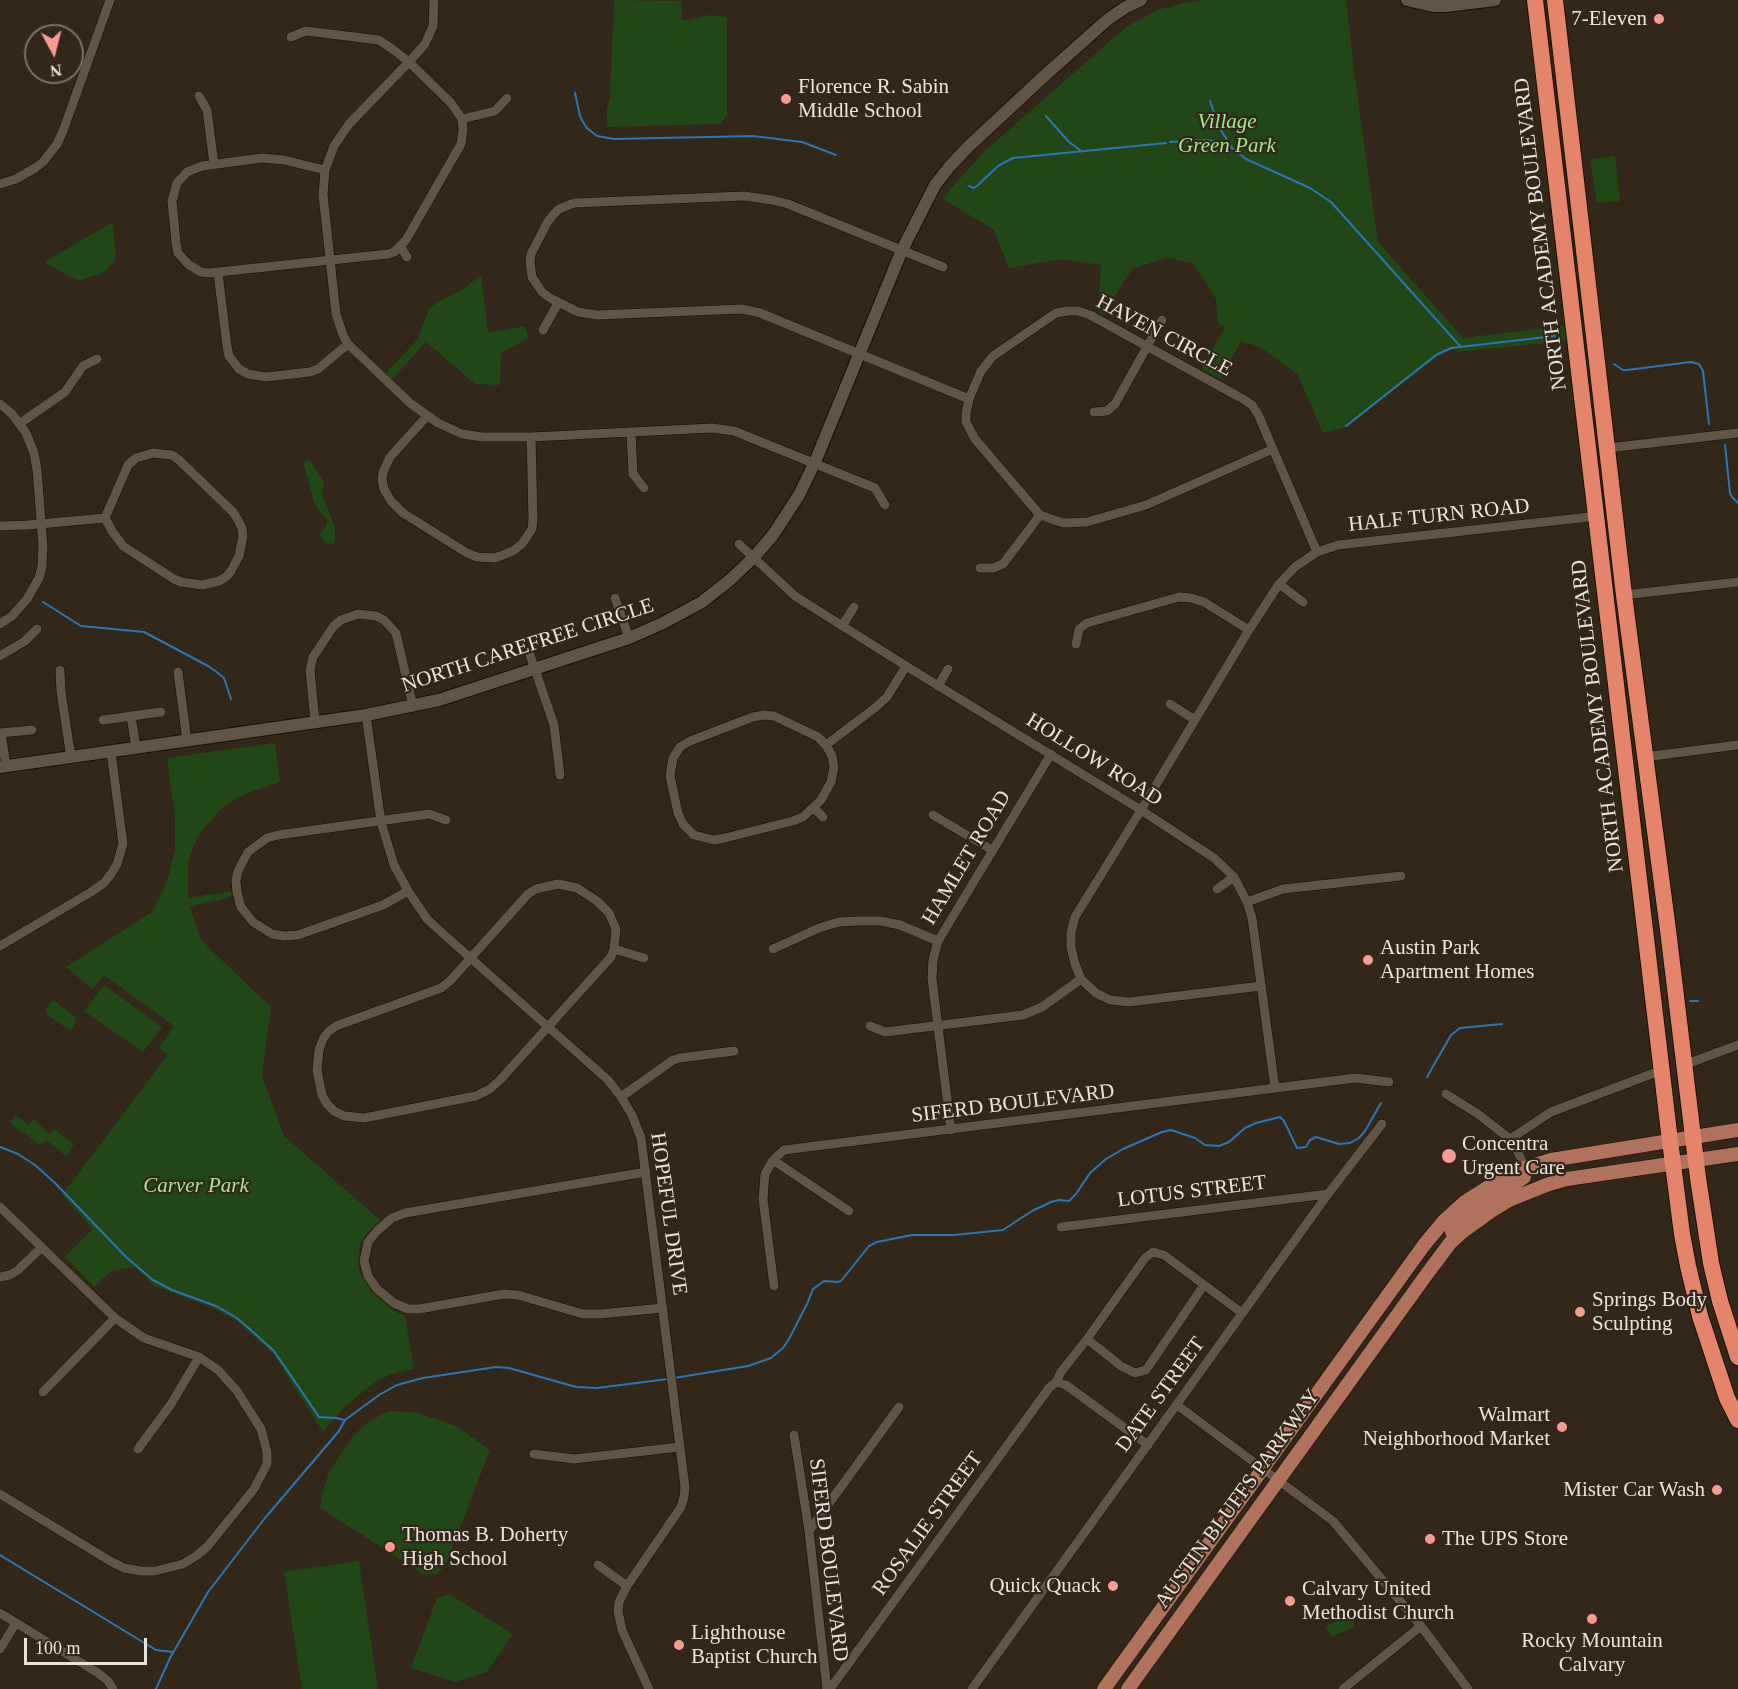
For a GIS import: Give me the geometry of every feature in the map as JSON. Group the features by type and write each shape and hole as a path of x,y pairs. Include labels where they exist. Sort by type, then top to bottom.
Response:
{"highway":[{"name":"NORTH ACADEMY BOULEVARD","path":"1535,0 1682,1234 1698,1306 1727,1398 1738,1420"},
{"name":"NORTH ACADEMY BOULEVARD","path":"1555,0 1624,595 1705,1228 1720,1300 1738,1358"}],"main road":[{"name":"NORTH CAREFREE CIRCLE","path":"3,767 315,723 413,706 439,700 629,638 687,611 724,585 754,557 789,512 799,495 902,250 935,185 958,156 1092,32 1126,7 1141,0"},
{"path":"1407,0 1433,6 1446,6 1495,0"},
{"name":"AUSTIN BLUFFS PARKWAY","path":"1104,1689 1424,1245 1444,1221 1465,1202 1484,1188 1525,1168 1551,1160 1738,1130"},
{"name":"AUSTIN BLUFFS PARKWAY","path":"1132,1684 1376,1344 1450,1244 1462,1232 1509,1200 1549,1184 1567,1179 1738,1154"},
{"path":"1450,1244 1453,1228 1471,1212 1524,1177 1525,1168"},
{"path":"1371,1318 1371,1334 1376,1344"},
{"name":"AUSTIN BLUFFS PARKWAY","path":"1131,1651 1132,1684"}],"street":[{"path":"0,184 16,179 35,168 43,162 57,144 110,0"},
{"path":"434,0 434,17 430,34 424,44 349,124 334,146 325,170 323,195 336,314 348,344 426,416 451,430 470,436 531,437 712,428 734,431 875,488 885,505"},
{"path":"291,37 306,31 369,38 386,44 409,62 451,103 462,120 461,144 406,240 388,254 218,273 201,272 178,253 172,201 177,183 187,172 202,165 273,158 325,170"},
{"path":"199,96 207,110 214,164"},
{"path":"462,120 495,111 507,98"},
{"path":"943,267 788,204 758,198 727,196 574,202 559,209 547,223 531,254 530,268 536,284 550,298 578,312 597,315 742,309 760,313 969,399"},
{"path":"400,246 407,257"},
{"path":"218,273 226,346 233,363 239,369 258,377 310,372 318,369 348,344"},
{"path":"543,330 558,303"},
{"name":"HAVEN CIRCLE","path":"1040,515 975,439 966,422 966,413 969,399 981,371 993,356 1056,313 1078,311 1090,315 1252,405 1258,414 1317,552"},
{"path":"1094,412 1107,411 1115,404 1162,320"},
{"path":"19,424 65,392 83,366 97,359"},
{"path":"286,375 288,386"},
{"path":"0,404 12,414 26,433 34,453 42,523 43,556 39,578 27,599 21,608 0,624"},
{"path":"426,416 390,457 383,472 384,489 396,508 477,557 495,558 513,551 522,544 532,529 531,437"},
{"path":"632,432 633,474 644,488"},
{"path":"1608,448 1738,433"},
{"path":"980,568 993,568 1003,564 1040,515 1063,523 1087,522 1146,504 1273,449"},
{"path":"164,453 179,460 233,512 242,528 242,546 236,564 226,577 202,585 181,582 123,546 105,518 128,465 144,454 164,453"},
{"name":"HALF TURN ROAD","path":"1081,979 1071,947 1071,932 1075,916 1142,810 1249,630 1279,584 1295,567 1317,552 1338,545 1616,514"},
{"path":"0,526 105,518"},
{"name":"HOLLOW ROAD","path":"739,544 795,596 1142,810 1214,858 1234,877 1247,902 1252,918 1275,1088"},
{"path":"1624,595 1738,582"},
{"path":"1279,584 1303,602"},
{"path":"1076,644 1079,629 1087,623 1179,597 1204,602 1249,630"},
{"path":"615,598 629,638"},
{"path":"842,626 854,608"},
{"path":"315,723 310,670 312,657 333,627 341,620 357,614 376,616 384,620 396,633 413,706"},
{"path":"0,656 25,641 37,628"},
{"path":"529,652 554,725 560,775"},
{"path":"825,745 887,697 906,666"},
{"path":"939,686 948,669"},
{"path":"60,670 71,758"},
{"path":"178,672 187,741"},
{"path":"1170,704 1195,720"},
{"path":"103,720 161,712"},
{"name":"HOPEFUL DRIVE","path":"366,715 381,822 394,865 408,891 427,919 608,1080 632,1114 641,1138 685,1487 681,1507 627,1586 619,1602 619,1620 622,1630 649,1689"},
{"path":"764,715 774,717 818,737 825,745 832,756 834,767 831,782 821,800 803,817 714,840 694,835 683,824 678,813 670,776 673,758 680,747 690,741 764,715"},
{"path":"131,716 136,748"},
{"path":"3,767 1,733 32,730"},
{"path":"1644,757 1738,745"},
{"path":"0,946 98,888 117,864 123,844 111,752"},
{"name":"HAMLET ROAD","path":"951,1130 932,979 933,960 938,941 1051,754"},
{"path":"814,808 823,817"},
{"path":"408,891 383,905 298,935 284,936 272,934 252,922 241,907 236,880 242,861 248,852 267,838 429,814 446,820"},
{"path":"933,815 992,850"},
{"path":"689,846 694,835"},
{"path":"1247,902 1283,889 1401,876"},
{"path":"1217,889 1234,877"},
{"path":"558,884 568,885 597,901 613,920 616,929 614,949 611,957 500,1080 490,1089 476,1096 364,1118 352,1118 334,1111 322,1095 318,1077 319,1050 328,1032 336,1026 441,988 528,894 536,889 558,884"},
{"path":"773,949 819,928 839,922 858,921 880,921 900,925 938,941"},
{"path":"614,949 644,958"},
{"path":"870,1026 885,1032 1023,1015 1042,1007 1081,979 1096,993 1110,1000 1129,1002 1261,986"},
{"path":"1684,1065 1738,1045"},
{"path":"621,1097 673,1060 734,1050"},
{"path":"1510,1139 1551,1113 1662,1070"},
{"name":"SIFERD BOULEVARD","path":"773,1160 784,1150 1355,1078 1389,1082"},
{"path":"1446,1094 1478,1114 1510,1139 1525,1168"},
{"name":"DATE STREET","path":"972,1689 1328,1194 1382,1124"},
{"path":"774,1286 763,1199 765,1174 773,1160 849,1211"},
{"path":"646,1172 421,1209 398,1215 381,1227 369,1242 364,1261 372,1284 394,1303 408,1309 504,1294 518,1295 583,1314 663,1308"},
{"name":"LOTUS STREET","path":"1061,1227 1328,1194"},
{"path":"0,1207 115,1318 144,1338 209,1363 228,1380 261,1429 267,1452 267,1464 255,1489 207,1547 183,1564 155,1571 124,1568 110,1562 0,1494"},
{"path":"0,1277 18,1270 42,1246"},
{"name":"ROSALIE STREET","path":"829,1689 1145,1258 1153,1252 1164,1255 1204,1285"},
{"path":"1087,1339 1135,1373 1146,1370 1204,1285 1242,1313"},
{"path":"43,1392 115,1318"},
{"path":"138,1449 171,1404 199,1358"},
{"path":"1056,1382 1066,1385 1148,1445"},
{"path":"1177,1405 1333,1521 1421,1626 1468,1689"},
{"path":"809,1531 899,1407"},
{"name":"SIFERD BOULEVARD","path":"794,1435 829,1689"},
{"path":"534,1454 574,1459 680,1447"},
{"path":"598,1565 627,1586"},
{"path":"0,1613 98,1672 113,1689"},
{"path":"0,1649 16,1623"},
{"path":"1343,1689 1421,1626"}],"green space":[{"path":"614,0 682,1 682,21 711,15 727,17 727,116 720,124 607,127"},
{"name":"Village Green Park","path":"1204,0 1346,0 1378,242 1463,338 1565,326 1566,341 1457,352 1456,349 1451,350 1438,356 1347,427 1323,433 1298,375 1260,347 1241,341 1220,379 1202,369 1225,327 1218,323 1216,299 1193,263 1166,258 1132,269 1103,315 1098,311 1101,265 1062,259 1009,268 994,230 943,199 985,151 1126,27 1157,10"},
{"path":"1615,156 1620,201 1597,203 1590,159"},
{"path":"113,222 116,256 103,273 81,280 74,279 44,262"},
{"path":"481,275 488,333 525,326 528,338 501,353 500,385 475,384 426,342 389,383 382,377 418,339 429,309 462,290"},
{"path":"310,461 324,481 322,495 335,527 335,543 332,544 325,543 320,535 327,520 315,505 303,462"},
{"name":"Carver Park","path":"275,743 280,782 235,799 222,808 200,833 188,862 188,898 231,891 232,897 190,907 200,937 271,1007 262,1076 284,1136 380,1220 368,1232 360,1245 358,1262 360,1273 371,1291 392,1310 405,1316 414,1369 378,1380 346,1405 323,1432 274,1355 237,1321 211,1307 155,1286 134,1267 111,1271 94,1287 65,1257 93,1229 62,1195 168,1054 159,1048 174,1026 104,975 92,989 66,967 152,912 167,882 175,850 175,817 167,758"},
{"path":"104,985 162,1027 143,1052 84,1011"},
{"path":"53,1000 77,1018 71,1031 47,1015 46,1009"},
{"path":"16,1115 28,1125 34,1119 49,1134 54,1129 74,1144 66,1156 46,1140 40,1146 10,1122"},
{"path":"387,1412 419,1413 456,1426 490,1450 446,1564 437,1574 423,1574 320,1508 329,1472 352,1437 369,1421"},
{"path":"359,1561 378,1689 302,1689 284,1572"},
{"path":"449,1594 513,1634 487,1672 455,1682 411,1668 437,1598"},
{"path":"1350,1615 1355,1627 1331,1637 1326,1626"}],"waterway":[{"path":"575,93 583,122 597,136 614,139 753,136 802,142 836,155"},
{"path":"1210,101 1219,127 1232,148 1246,159 1310,188 1331,202 1460,346"},
{"path":"1046,116 1069,142 1080,150"},
{"path":"1170,142 1208,140 1232,148"},
{"path":"969,186 974,188 998,166 1013,158 1166,143"},
{"path":"1346,426 1436,355 1451,348 1555,336"},
{"path":"1614,364 1623,370 1691,362 1699,364 1703,371 1709,424"},
{"path":"1725,445 1730,493 1738,503"},
{"path":"43,602 81,626 144,632 218,673 224,678 231,699"},
{"path":"1690,1001 1698,1001"},
{"path":"1427,1077 1451,1035 1460,1028 1502,1024"},
{"path":"674,1378 748,1366 771,1358 783,1348 789,1339 813,1289 824,1281 841,1281 869,1246 877,1242 912,1235 954,1235 1003,1230 1051,1202 1069,1201 1090,1173 1106,1159 1123,1149 1171,1130 1195,1138 1205,1145 1219,1146 1229,1142 1245,1128 1280,1117 1297,1148 1306,1147 1310,1140 1316,1137 1339,1144 1350,1143 1365,1131 1381,1103"},
{"path":"0,1147 18,1154 35,1165 126,1257 153,1280 172,1290 216,1306 237,1318 274,1351 319,1417 345,1420"},
{"path":"156,1689 170,1658 208,1592 265,1518 339,1431 345,1420 379,1395 397,1385 423,1378 496,1367 509,1368 576,1387 597,1388 668,1379"},
{"path":"0,1555 156,1650 173,1652"}],"place":[{"name":"7-Eleven","path":"1659,19"},
{"name":"Florence R. Sabin Middle School","path":"786,99"},
{"name":"Austin Park Apartment Homes","path":"1368,960"},
{"name":"Concentra Urgent Care","path":"1449,1156"},
{"name":"Springs Body Sculpting","path":"1580,1312"},
{"name":"Walmart Neighborhood Market","path":"1562,1427"},
{"name":"Mister Car Wash","path":"1717,1490"},
{"name":"The UPS Store","path":"1430,1539"},
{"name":"Thomas B. Doherty High School","path":"390,1547"},
{"name":"Quick Quack","path":"1113,1586"},
{"name":"Calvary United Methodist Church","path":"1290,1601"},
{"name":"Rocky Mountain Calvary","path":"1592,1619"},
{"name":"Lighthouse Baptist Church","path":"679,1645"}]}
